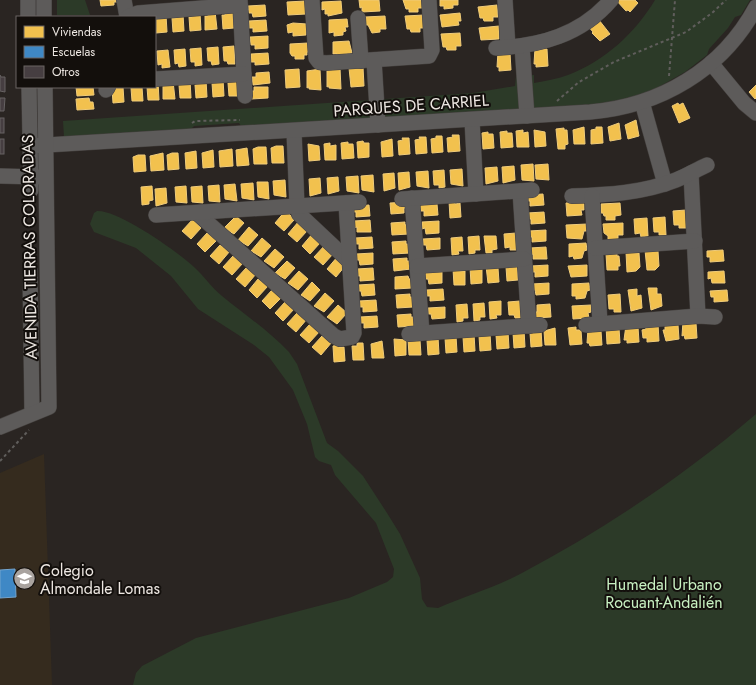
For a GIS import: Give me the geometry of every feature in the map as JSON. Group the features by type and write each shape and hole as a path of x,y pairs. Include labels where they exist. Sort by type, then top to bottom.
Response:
{"street":[{"path":"28,0 28,16"},
{"path":"44,0 44,16"},
{"path":"124,0 127,16"},
{"path":"312,0 317,60 322,63 428,56 431,54 429,0"},
{"path":"505,0 508,47 527,116"},
{"path":"508,47 548,41 572,31 594,17 611,0"},
{"path":"130,16 172,5 240,3 245,96"},
{"name":"PARQUES DE CARRIEL","path":"30,146 608,111 660,96 685,82 711,63 733,41 756,7"},
{"path":"358,18 368,60 378,126"},
{"path":"711,63 744,103 756,113"},
{"path":"156,79 244,74"},
{"name":"AVENIDA TIERRAS COLORADAS","path":"29,88 30,183"},
{"name":"AVENIDA TIERRAS COLORADAS","path":"32,419 49,407 45,88"},
{"path":"642,102 665,184"},
{"path":"472,120 476,194"},
{"path":"294,131 296,206 302,218 349,260"},
{"path":"572,196 592,196 632,192 665,184 706,165"},
{"path":"691,173 698,316"},
{"path":"0,176 30,183 47,177"},
{"path":"526,191 524,259 535,326 415,333 417,266 407,198 476,194 526,191"},
{"path":"592,196 595,248 593,324 698,316 715,317"},
{"path":"156,215 352,202 349,260 353,335 350,338 340,339 334,336 197,213"},
{"path":"595,248 695,241"},
{"path":"417,266 524,259"},
{"name":"AVENIDA TIERRAS COLORADAS","path":"30,271 32,419"},
{"path":"0,426 32,419"}],"path":[{"path":"675,0 670,40 668,79 675,76"},
{"path":"563,102 556,102 579,82 633,53 670,40 700,23 726,0"},
{"path":"190,126 194,121 239,119 245,123"},
{"path":"0,461 32,419"}],"shaded area":[{"name":"Colegio Almondale Lomas","path":"44,454 52,685 0,685 0,473"}],"green space":[{"path":"57,0 85,0 90,15 57,15"},
{"path":"655,0 750,0 741,15 735,17 728,28 709,49 707,55 685,72 653,90 634,98 599,105 241,126 239,123 194,126 190,130 64,137 63,121 473,93 515,86 516,76 534,75 534,83 555,79 582,69 607,54 638,24"},
{"name":"Humedal Urbano Rocuant-Andalién","path":"97,211 119,217 162,242 186,260 218,293 265,330 289,352 297,364 327,443 338,451 363,476 400,534 420,578 422,599 427,607 438,608 502,583 584,538 673,480 756,414 756,685 133,685 136,673 142,666 196,638 349,598 387,582 393,577 394,569 376,523 335,475 331,465 319,461 315,457 307,424 293,390 269,357 254,345 198,309 171,276 136,248 94,232 90,224 94,213"}],"building: Viviendas":[{"path":"100,0 118,0 118,2 114,2 114,5 101,6"},
{"path":"359,0 379,0 380,11 362,12 362,7 360,8"},
{"path":"403,0 423,0 423,8 418,8 418,12 409,12 409,9 406,9"},
{"path":"440,0 458,0 458,5 453,5 453,8 444,9 444,6 440,6"},
{"path":"616,0 635,0 638,3 630,12 628,10 626,11"},
{"path":"305,1 306,14 288,15 287,2"},
{"path":"341,1 342,13 328,16 328,14 325,14 325,9 322,10 322,2"},
{"path":"265,5 266,16 253,17 252,13 249,13 248,6"},
{"path":"497,5 498,17 493,17 493,21 484,21 483,18 480,18 478,7"},
{"path":"215,11 217,29 205,30 205,16 208,16 208,12"},
{"path":"225,11 233,11 234,28 223,29 222,15 225,15"},
{"path":"192,13 200,13 201,30 190,31 189,17 192,17"},
{"path":"460,13 461,21 458,21 459,25 442,27 440,15"},
{"path":"175,14 183,14 184,31 173,32 172,18 176,18"},
{"path":"159,15 166,15 167,32 156,33 156,19 159,19"},
{"path":"424,15 425,28 420,28 420,32 411,32 410,29 407,29 405,16"},
{"path":"385,16 386,29 380,29 380,32 372,33 368,25 366,25 365,17"},
{"path":"347,19 348,27 345,27 346,31 343,32 343,35 334,36 334,32 329,33 329,20"},
{"path":"266,20 267,31 253,32 253,28 249,28 249,21"},
{"path":"599,20 610,34 600,41 592,33 593,32 588,26"},
{"path":"293,23 307,24 306,35 293,36 293,32 288,33 287,25"},
{"path":"499,26 499,39 481,40 479,28"},
{"path":"460,33 461,46 456,46 456,50 447,50 446,47 443,47 441,34"},
{"path":"268,36 268,48 255,49 255,45 251,45 250,37"},
{"path":"349,41 352,53 337,56 337,54 333,54 333,42"},
{"path":"308,43 309,52 307,52 307,55 304,55 304,59 295,59 295,56 292,56 290,53 290,44"},
{"path":"234,46 235,64 228,64 227,61 224,61 223,47"},
{"path":"218,47 219,64 212,65 211,61 208,61 207,48"},
{"path":"201,48 202,65 195,66 195,62 191,62 190,49"},
{"path":"535,48 547,49 548,66 536,67 536,64 534,64"},
{"path":"185,49 186,66 179,67 178,63 175,64 174,50"},
{"path":"168,50 170,67 162,68 162,64 158,65 157,51"},
{"path":"498,52 510,53 511,70 499,71 499,67 497,67"},
{"path":"268,53 269,64 255,65 255,62 251,62 251,54"},
{"path":"363,67 364,86 351,87 349,68"},
{"path":"340,68 341,89 329,88 329,86 327,87 327,70"},
{"path":"299,69 300,87 286,88 285,70"},
{"path":"320,69 321,90 309,89 309,87 307,88 307,71"},
{"path":"269,72 270,83 253,85 252,77 256,77 256,73"},
{"path":"239,78 240,96 229,96 228,83 231,82 231,79"},
{"path":"215,79 223,79 224,96 213,97 212,83 215,83"},
{"path":"190,80 191,98 180,98 179,85"},
{"path":"206,80 207,97 196,98 195,85 199,84 199,81"},
{"path":"173,81 175,99 163,99 163,86"},
{"path":"158,82 159,100 148,100 147,88 156,88 156,83"},
{"path":"756,85 756,98 755,99 749,92"},
{"path":"254,87 268,87 268,98 251,99 250,91 254,91"},
{"path":"76,88 93,88 94,95 77,96"},
{"path":"123,88 124,102 113,103 112,89"},
{"path":"131,88 142,88 143,101 132,101"},
{"path":"89,98 90,102 93,102 94,109 77,110 76,99"},
{"path":"678,103 679,105 683,103 690,118 679,123 672,106"},
{"path":"636,120 639,136 628,139 625,125"},
{"path":"619,123 621,139 610,141 608,127"},
{"path":"584,127 585,144 574,144 573,130"},
{"path":"596,127 602,127 603,143 591,144 591,130 596,129"},
{"path":"564,128 564,130 567,130 568,144 565,145 565,149 558,149 556,129"},
{"path":"523,130 523,133 528,132 529,147 517,147 516,131"},
{"path":"534,130 545,132 546,146 535,147"},
{"path":"507,131 507,133 512,133 513,147 501,148 500,132"},
{"path":"488,132 488,134 493,134 494,148 483,149 482,133"},
{"path":"452,135 459,135 460,151 448,152 447,138 453,137"},
{"path":"436,136 442,136 443,152 432,153 431,139 436,138"},
{"path":"419,137 426,137 427,153 416,154 415,140 420,139"},
{"path":"402,138 409,138 410,154 399,155 398,141 403,140"},
{"path":"392,139 393,156 382,157 381,142"},
{"path":"363,141 364,143 369,143 369,157 358,158 357,142"},
{"path":"348,142 348,144 353,144 354,158 342,159 341,143"},
{"path":"330,143 330,146 336,145 336,160 325,160 324,144"},
{"path":"308,144 319,146 320,160 309,161"},
{"path":"283,146 284,163 272,163 271,148"},
{"path":"258,147 266,147 267,164 254,164 253,149"},
{"path":"247,148 249,165 237,166 236,150"},
{"path":"232,149 233,166 220,167 219,151"},
{"path":"213,150 214,167 203,168 202,153"},
{"path":"196,151 197,168 186,169 185,153"},
{"path":"163,153 164,170 151,171 150,156"},
{"path":"178,153 179,169 168,170 167,155"},
{"path":"145,155 146,171 134,172 133,157"},
{"path":"533,164 534,181 522,180 521,165"},
{"path":"548,164 549,180 536,179 535,165"},
{"path":"514,166 515,180 503,183 502,167"},
{"path":"497,167 498,181 486,184 485,168"},
{"path":"462,169 463,186 451,184 450,170"},
{"path":"444,170 445,187 439,188 439,185 434,185 433,171"},
{"path":"428,171 429,188 417,186 416,172"},
{"path":"409,172 410,187 399,190 398,173"},
{"path":"394,173 395,188 384,191 383,174"},
{"path":"373,175 374,192 362,190 361,176"},
{"path":"358,176 359,193 347,191 346,177"},
{"path":"338,177 339,191 328,194 327,178"},
{"path":"320,178 321,193 310,196 309,179"},
{"path":"285,180 286,197 274,195 273,181"},
{"path":"257,182 268,182 269,199 258,197"},
{"path":"253,183 254,200 242,198 241,184"},
{"path":"235,184 237,201 225,199 224,185"},
{"path":"219,185 220,202 209,201 208,186"},
{"path":"152,186 153,200 149,201 149,204 142,205 141,187"},
{"path":"186,186 187,203 176,202 175,187"},
{"path":"202,186 203,203 192,202 191,187"},
{"path":"166,188 167,203 156,206 155,189"},
{"path":"543,194 544,205 530,206 530,201 527,201 527,195"},
{"path":"455,200 455,204 460,203 461,217 450,218 449,201"},
{"path":"407,202 407,208 404,208 404,213 391,214 390,203"},
{"path":"584,202 584,210 581,210 582,215 567,216 566,203"},
{"path":"620,203 621,215 615,216 615,220 606,220 606,216 601,213 601,204"},
{"path":"437,204 438,215 424,216 424,211 421,211 420,205"},
{"path":"369,205 370,216 356,217 356,212 353,212 353,206"},
{"path":"286,210 294,220 284,231 275,223"},
{"path":"686,210 687,228 679,228 679,225 674,225 673,211"},
{"path":"544,212 545,223 531,224 531,219 528,219 527,213"},
{"path":"236,216 244,223 234,234 224,228"},
{"path":"665,217 666,235 659,235 659,232 654,232 653,218"},
{"path":"647,218 648,236 641,237 640,233 635,234 634,219"},
{"path":"193,219 201,228 191,239 182,231"},
{"path":"370,220 371,232 357,232 357,227 354,228 354,221"},
{"path":"299,221 307,231 297,242 288,234"},
{"path":"439,221 439,233 426,234 425,228 422,229 422,222"},
{"path":"405,222 405,225 408,224 409,234 392,235 391,223"},
{"path":"623,223 623,235 618,235 618,240 608,240 608,236 604,233 603,224"},
{"path":"587,224 587,231 584,231 582,239 567,238 566,225"},
{"path":"249,227 258,235 248,246 238,240"},
{"path":"546,230 546,241 532,242 532,237 529,237 529,231"},
{"path":"207,233 217,240 205,252 197,244"},
{"path":"313,233 320,243 310,254 302,246"},
{"path":"516,233 517,250 510,250 510,247 505,248 504,234"},
{"path":"479,236 480,250 475,250 475,253 469,254 468,237"},
{"path":"484,236 496,236 497,249 492,250 492,253 486,253"},
{"path":"372,237 373,248 359,249 359,244 356,244 355,238"},
{"path":"462,237 463,251 458,251 459,254 452,255 451,238"},
{"path":"262,238 271,246 261,257 251,251"},
{"path":"440,238 440,249 427,250 426,245 423,245 423,239"},
{"path":"406,241 406,244 409,244 410,253 393,254 392,242"},
{"path":"586,243 587,250 584,251 582,258 574,259 573,256 569,257 569,244"},
{"path":"326,244 333,254 323,265 314,257"},
{"path":"220,245 230,251 219,264 210,256"},
{"path":"546,247 547,259 533,259 533,254 530,255 530,248"},
{"path":"275,249 284,257 274,268 264,261"},
{"path":"645,250 658,251 659,266 655,270 647,270"},
{"path":"723,250 724,261 710,262 710,257 707,257 707,251"},
{"path":"626,252 639,253 640,267 636,271 627,272"},
{"path":"373,253 373,264 360,265 359,260 356,260 356,254"},
{"path":"606,254 617,254 617,256 619,256 620,266 618,266 618,270 607,270"},
{"path":"233,256 243,263 232,275 223,267"},
{"path":"338,256 345,266 336,277 327,269"},
{"path":"407,258 407,261 410,261 411,269 394,271 393,259"},
{"path":"287,261 295,268 285,279 275,273"},
{"path":"517,264 518,280 507,281 506,267"},
{"path":"548,265 548,276 535,277 535,272 532,272 531,266"},
{"path":"587,265 587,276 571,277 568,266"},
{"path":"486,266 498,268 499,282 488,283"},
{"path":"470,267 482,269 482,283 471,284"},
{"path":"246,268 256,274 245,287 236,279"},
{"path":"373,268 374,280 360,281 360,276 357,276 357,269"},
{"path":"459,268 460,271 465,271 465,285 454,285 453,269"},
{"path":"299,271 308,279 298,290 288,283"},
{"path":"724,271 725,283 712,283 711,278 708,279 708,272"},
{"path":"442,272 442,283 429,284 428,279 425,279 425,273"},
{"path":"408,276 409,279 411,279 412,288 395,289 395,277"},
{"path":"258,279 268,286 257,298 249,290"},
{"path":"312,282 320,290 310,301 301,295"},
{"path":"549,283 549,294 536,295 535,290 532,290 532,284"},
{"path":"589,283 590,290 587,291 585,298 576,299 576,296 572,296 572,284"},
{"path":"374,284 375,295 362,296 361,291 358,291 358,285"},
{"path":"648,288 657,288 657,294 661,294 662,306 651,310"},
{"path":"443,289 444,300 430,301 430,296 427,296 426,290"},
{"path":"637,289 637,296 641,295 642,308 631,311 628,290"},
{"path":"272,290 282,297 270,309 262,301"},
{"path":"727,290 728,301 714,302 714,297 711,297 710,291"},
{"path":"325,293 334,301 324,312 314,306"},
{"path":"410,294 410,297 413,297 413,307 397,308 396,295"},
{"path":"620,294 621,312 614,312 614,309 609,309 608,295"},
{"path":"376,300 377,311 363,312 363,307 360,307 359,301"},
{"path":"501,301 501,315 496,315 497,318 490,319 489,302"},
{"path":"520,301 521,318 515,318 514,315 509,315 508,302"},
{"path":"285,302 295,308 283,321 275,313"},
{"path":"484,303 485,317 480,317 480,320 474,321 473,304"},
{"path":"467,304 468,318 463,318 463,321 457,322 456,305"},
{"path":"550,304 551,317 535,318 534,312 537,312 537,305"},
{"path":"338,305 347,313 337,324 327,317"},
{"path":"591,305 591,312 588,313 589,318 573,319 572,306"},
{"path":"445,307 445,318 432,319 431,314 428,314 428,308"},
{"path":"297,313 307,319 296,332 287,324"},
{"path":"411,314 411,317 414,317 414,326 398,327 397,315"},
{"path":"377,316 378,327 364,328 364,323 361,323 360,317"},
{"path":"683,321 696,323 697,338 685,339 684,335 682,336"},
{"path":"665,323 678,325 679,339 666,341 663,330 665,330"},
{"path":"310,324 320,331 309,343 300,335"},
{"path":"658,324 659,341 647,342 647,338 643,338 642,330 646,329 645,325"},
{"path":"626,325 638,327 639,342 627,343 627,340 624,340"},
{"path":"606,326 619,328 620,343 607,344"},
{"path":"576,327 576,330 581,330 582,344 570,345 568,328"},
{"path":"555,328 556,345 545,345 544,331"},
{"path":"588,329 601,331 602,345 590,346 589,343 587,343"},
{"path":"524,330 525,347 514,348 513,333"},
{"path":"541,330 542,346 531,347 530,333"},
{"path":"508,332 509,348 497,349 496,335"},
{"path":"490,333 491,350 480,351 479,336"},
{"path":"474,334 475,351 464,352 463,337"},
{"path":"322,336 332,342 321,355 312,347"},
{"path":"456,336 457,352 446,353 445,338"},
{"path":"438,337 439,354 428,355 427,340"},
{"path":"394,339 406,340 406,355 395,356"},
{"path":"408,339 420,340 421,355 409,355"},
{"path":"382,341 384,358 372,358 371,344"},
{"path":"357,343 363,343 364,360 353,360 352,346 357,346"},
{"path":"339,345 339,347 344,347 345,361 334,362 333,346"}],"building: Escuelas":[{"path":"15,569 16,597 0,598 0,570"}],"building: Otros":[{"path":"0,75 1,77 5,77 5,92 0,91"},
{"path":"0,98 5,98 4,111 0,111"},
{"path":"0,118 4,118 4,133 0,133"},
{"path":"0,139 4,139 4,154 0,154"}],"place":[{"name":"Colegio Almondale Lomas","path":"24,579"}]}
